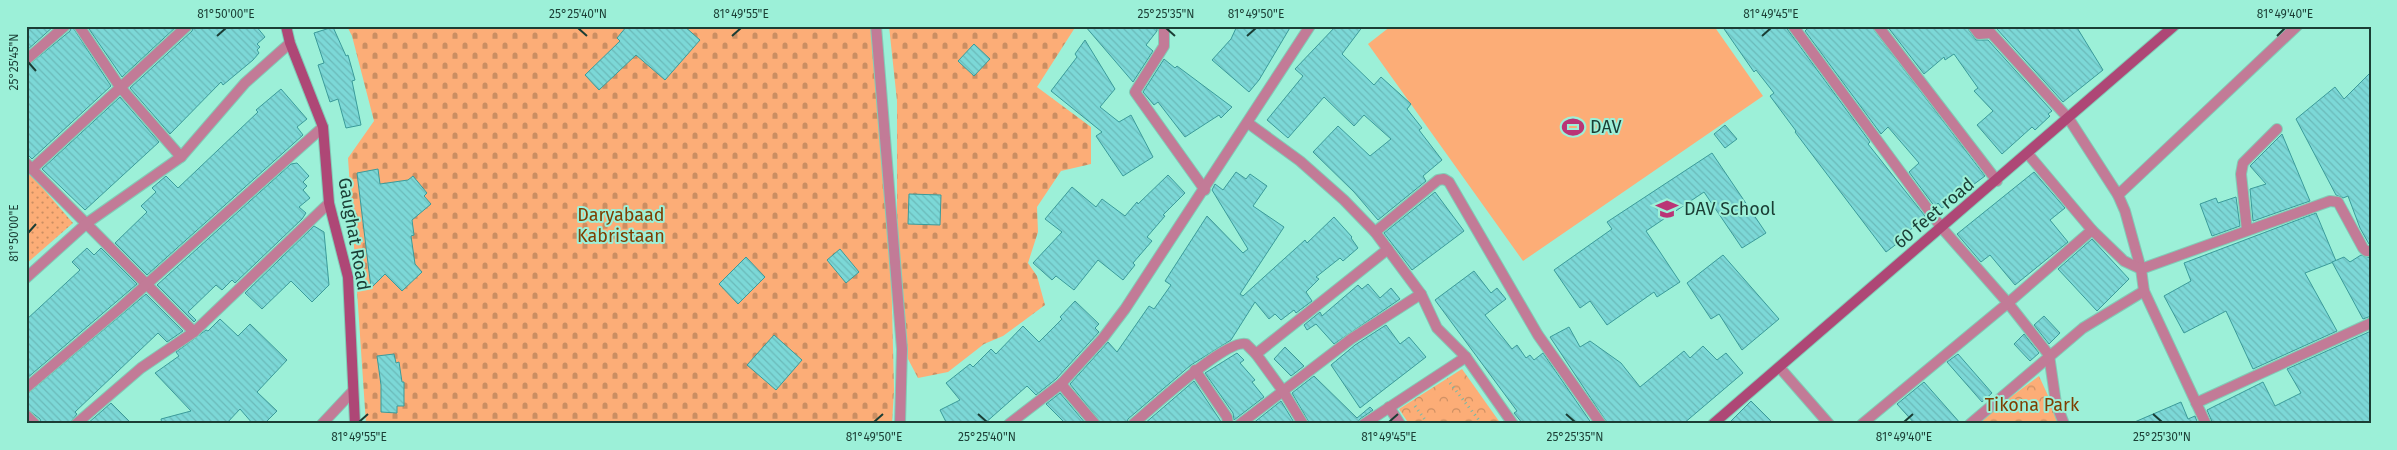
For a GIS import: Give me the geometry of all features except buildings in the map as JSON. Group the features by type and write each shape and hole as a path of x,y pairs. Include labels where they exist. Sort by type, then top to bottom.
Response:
{"street":[{"path":"26,60 65,26"},
{"path":"80,26 120,87 181,157"},
{"path":"187,26 29,166 194,332"},
{"name":"Gaughat Road","path":"286,26 290,43 323,127 329,203 348,277 355,424"},
{"path":"876,26 902,349 900,424"},
{"path":"1164,26 1164,46 1136,92 1205,190"},
{"path":"1009,424 1061,384 1103,338 1125,310 1205,190 1310,26"},
{"path":"1793,26 1941,227 2008,303 2049,355 2056,403 2064,424"},
{"path":"1878,26 1997,181"},
{"path":"1973,26 1979,34 1991,33 2069,119 2118,195 2125,211 2141,269 2144,292 2206,424"},
{"name":"60 feet road","path":"1713,424 2069,119 2174,26"},
{"path":"2118,195 2297,26"},
{"path":"26,278 87,223 181,157 245,83 290,43"},
{"path":"1248,123 1300,160 1344,200 1375,232 1421,294 1437,328 1466,357 1513,424"},
{"path":"26,388 323,127"},
{"path":"2246,230 2241,174 2244,163 2277,129"},
{"path":"2028,154 2092,230 2118,257 2141,269 2246,230 2330,202 2338,202 2363,248 2366,251 2371,251"},
{"path":"1375,232 1438,180 1444,179 1448,182 1538,335 1601,424"},
{"path":"76,424 141,368 194,332 329,203"},
{"path":"1862,424 2008,303 2092,230"},
{"path":"1256,354 1388,249"},
{"path":"1970,424 2083,328 2144,292"},
{"path":"1240,424 1351,339 1421,294"},
{"path":"2196,403 2371,324"},
{"path":"1133,424 1195,370 1237,344 1246,344 1256,354 1283,391 1303,424"},
{"path":"1364,424 1466,357"},
{"path":"1780,368 1830,424"},
{"path":"1195,370 1227,416 1228,424"},
{"path":"1061,384 1094,424"},
{"path":"322,424 352,392"},
{"path":"1389,407 1400,424"},
{"path":"26,415 34,424"}],"path":[{"path":"1442,386 1449,382 1482,424"},
{"path":"1421,399 1414,404 1428,424"}],"green space":[{"name":"Daryabaad Kabristaan","path":"347,26 877,26 891,265 894,390 892,424 366,424 348,158 374,121 352,36"},
{"path":"889,26 1076,26 1037,87 1091,127 1091,164 1061,171 1037,207 1038,232 1028,263 1037,276 1045,305 1003,336 984,344 948,372 918,378 908,359 897,241 897,101"},
{"name":"DAV","path":"1391,26 1714,26 1763,96 1523,261 1368,44"},
{"path":"26,169 73,223 26,264"},
{"path":"1462,369 1501,424 1409,424 1399,409"},
{"name":"Tikona Park","path":"2039,376 2061,424 1974,424"}],"place":[{"name":"DAV","path":"1573,127"},
{"name":"DAV School","path":"1667,209"}]}
